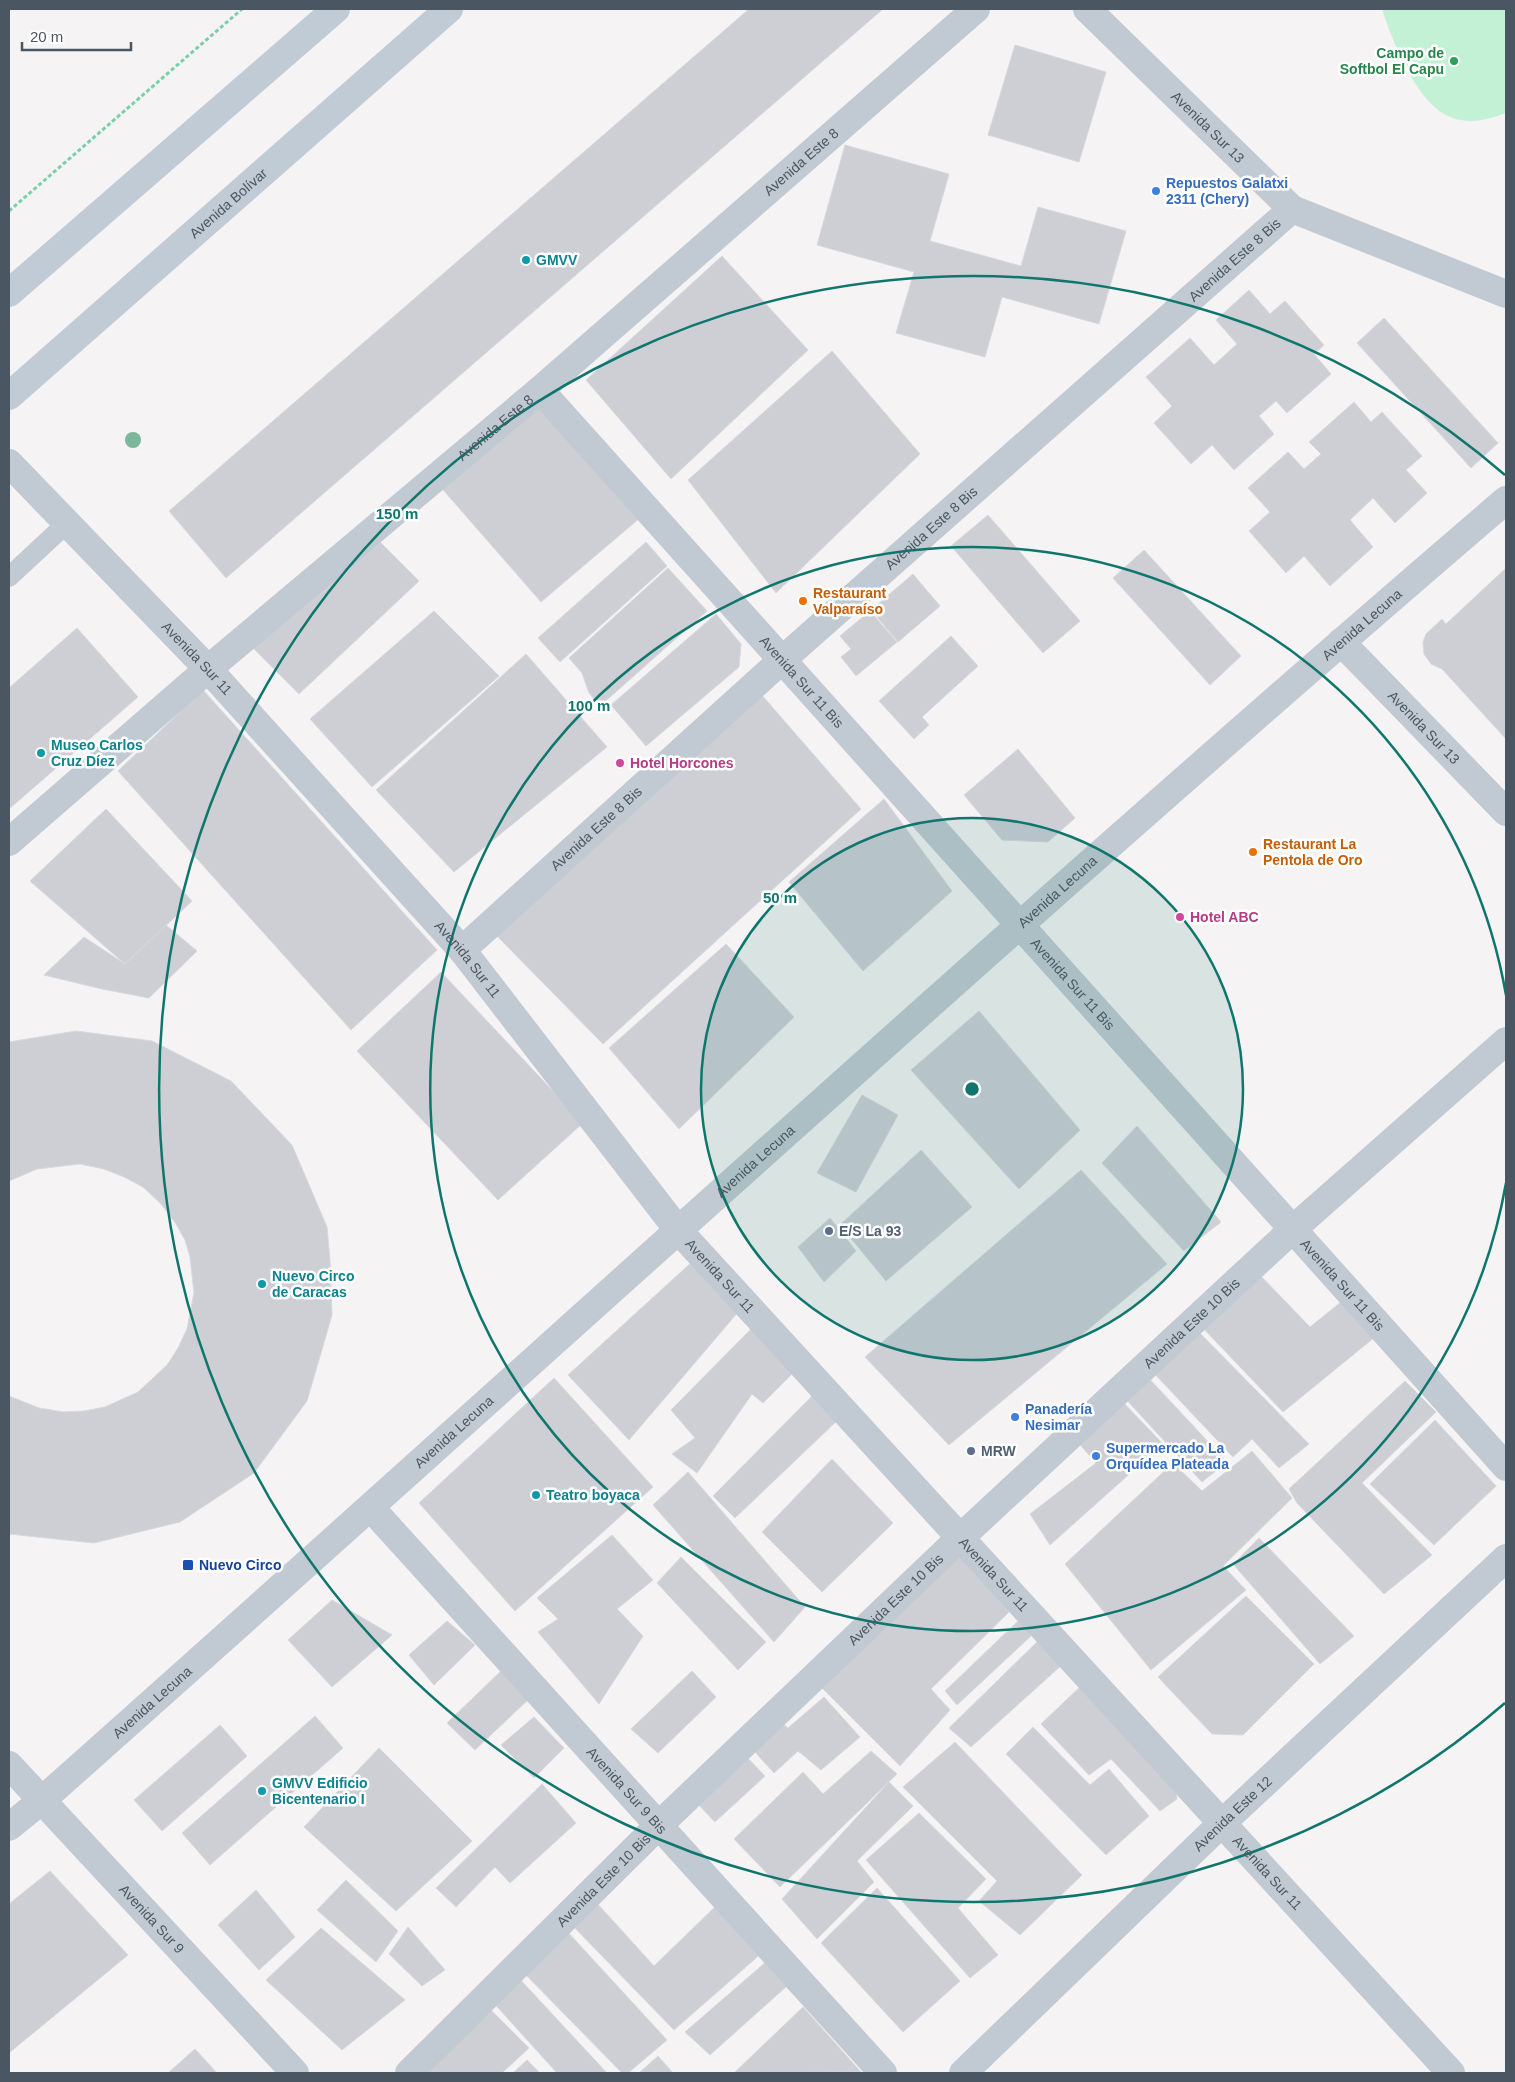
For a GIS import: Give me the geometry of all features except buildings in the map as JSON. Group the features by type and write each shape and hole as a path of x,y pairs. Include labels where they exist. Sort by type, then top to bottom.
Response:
{"main road":[{"path":"9,294 336,9"},
{"name":"Avenida Bolívar","path":"9,396 449,9"}],"street":[{"name":"Avenida Este 8","path":"9,842 208,669 540,390 976,9"},
{"name":"Avenida Sur 13","path":"1087,9 1292,209 1506,294"},
{"name":"Avenida Este 8 Bis","path":"462,950 782,660 1292,209"},
{"name":"Avenida Sur 11 Bis","path":"540,390 1506,1467"},
{"name":"Avenida Sur 11","path":"9,463 208,669 462,950 678,1230 1451,2073"},
{"name":"Avenida Lecuna","path":"9,1827 41,1801 371,1508 678,1230 1341,642 1506,500"},
{"name":"Avenida Sur 13","path":"1341,642 1506,812"},
{"name":"Avenida Este 10 Bis","path":"408,2073 659,1825 960,1538 1293,1229 1506,1041"},
{"name":"Avenida Sur 9 Bis","path":"371,1508 882,2073"},
{"name":"Avenida Este 12","path":"963,2073 1221,1824 1506,1558"},
{"name":"Avenida Sur 9","path":"9,1765 295,2073"}],"lane":[{"path":"9,577 66,524"}],"path":[{"path":"9,211 242,9"}],"green space":[{"name":"Campo de Softbol El Capu","path":"1382,9 1506,9 1506,113 1489,119 1474,121 1461,120 1438,110 1418,88 1409,73 1394,42"}],"place":[{"name":"Campo de Softbol El Capu","path":"1454,61"},
{"name":"Repuestos Galatxi 2311 (Chery)","path":"1156,191"},
{"name":"GMVV","path":"526,260"},
{"name":"Restaurant Valparaíso","path":"803,601"},
{"name":"Museo Carlos Cruz Díez","path":"41,753"},
{"name":"Hotel Horcones","path":"620,763"},
{"name":"Restaurant La Pentola de Oro","path":"1253,852"},
{"name":"Hotel ABC","path":"1180,917"},
{"name":"E/S La 93","path":"829,1231"},
{"name":"Nuevo Circo de Caracas","path":"262,1284"},
{"name":"Panadería Nesimar","path":"1015,1417"},
{"name":"MRW","path":"971,1451"},
{"name":"Supermercado La Orquídea Plateada","path":"1096,1456"},
{"name":"Teatro boyaca","path":"536,1495"},
{"name":"Nuevo Circo","path":"188,1565"},
{"name":"GMVV Edificio Bicentenario I","path":"262,1791"}]}
